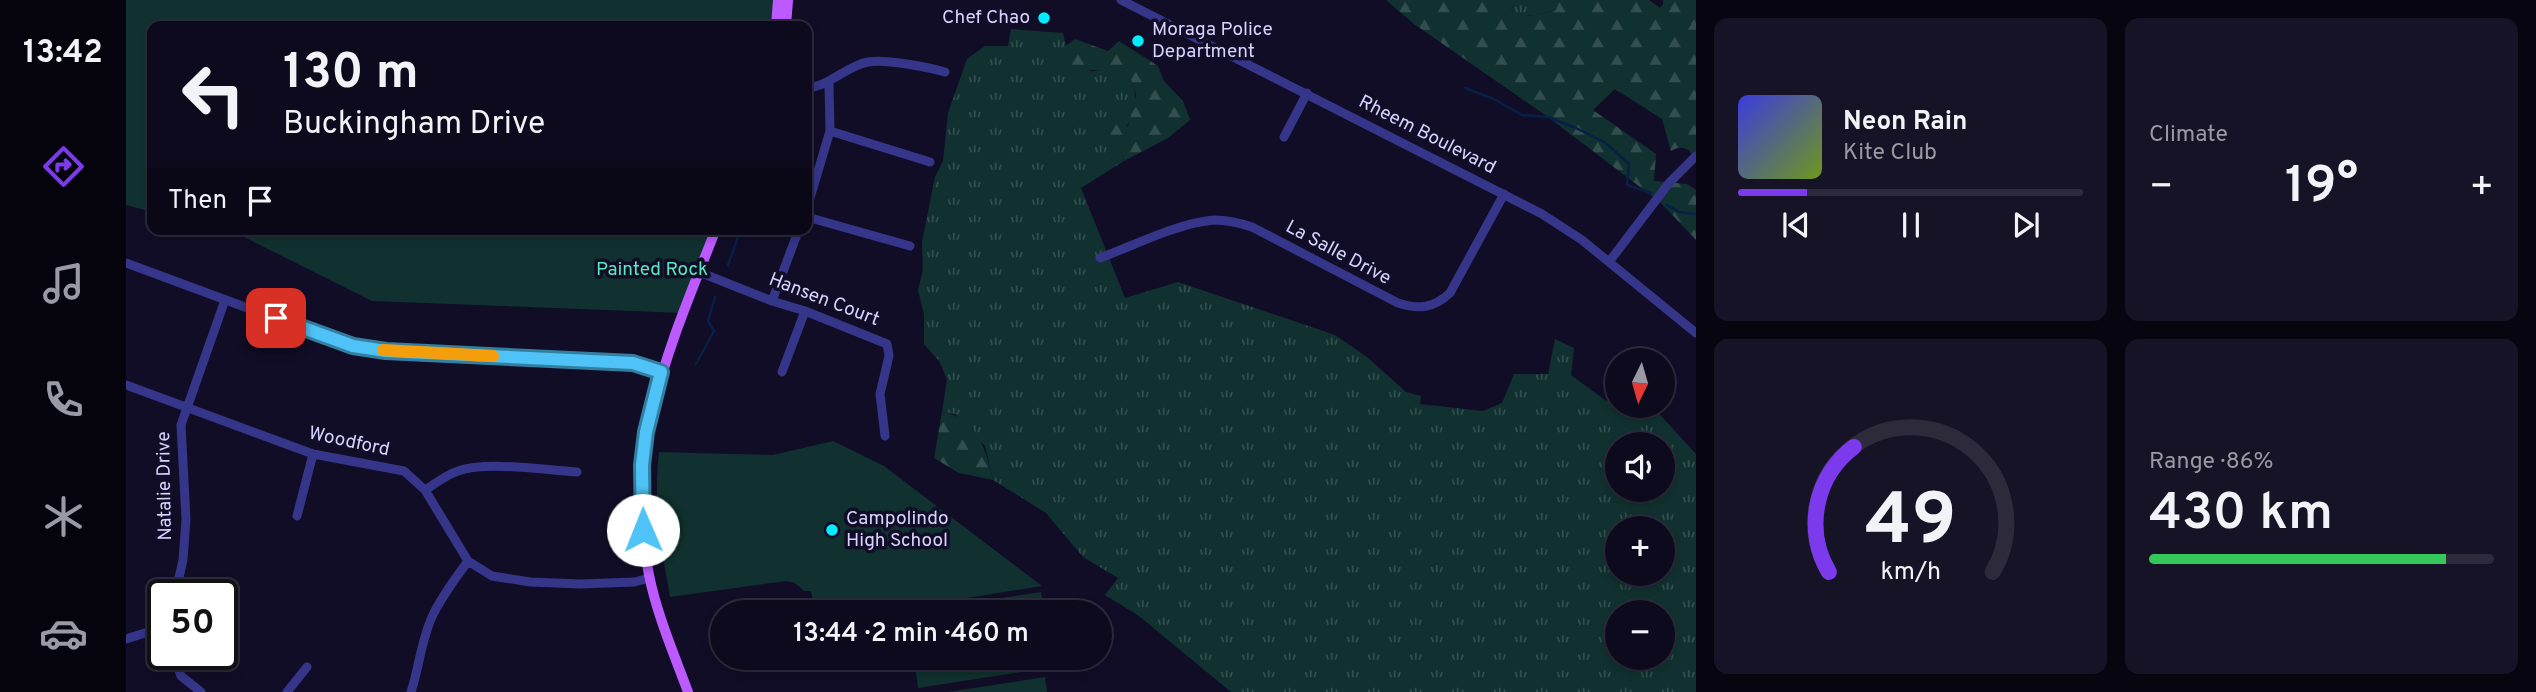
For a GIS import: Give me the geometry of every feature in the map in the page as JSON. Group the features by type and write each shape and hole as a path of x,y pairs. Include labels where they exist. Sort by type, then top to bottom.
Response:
{"main road":[{"path":"776,21 778,0"},
{"path":"786,21 788,0"},
{"path":"688,692 650,579 644,544 642,465 646,432 661,372 714,235"}],"street":[{"name":"Rheem Boulevard","path":"1121,0 1552,220 1582,240 1696,333"},
{"path":"812,87 829,82 867,62 925,66 945,72"},
{"path":"812,191 830,131 829,82"},
{"path":"1284,137 1307,93"},
{"path":"830,131 930,162"},
{"path":"1609,262 1669,183 1696,156"},
{"name":"La Salle Drive","path":"1100,258 1192,224 1216,220 1238,223 1398,303 1425,307 1439,304 1450,293 1504,194"},
{"path":"812,218 909,246"},
{"path":"772,300 797,235"},
{"path":"126,263 353,346 386,351 633,363 661,372"},
{"name":"Hansen Court","path":"699,272 887,344 889,356 880,394 885,436"},
{"name":"Natalie Drive","path":"179,579 186,519 181,425 225,300"},
{"path":"782,372 805,311"},
{"name":"Woodford","path":"126,385 313,454 404,471 425,490 468,561"},
{"path":"297,516 313,454"},
{"path":"425,490 467,468 577,472"},
{"path":"411,692 432,616 468,561 492,576 530,582 617,583 650,579"},
{"path":"126,639 147,633"},
{"path":"288,692 307,667"},
{"path":"179,670 181,676 201,692"}],"green space":[{"path":"126,0 778,0 776,21 147,21 147,211 126,205"},
{"path":"1386,0 1523,0 1515,3 1511,10 1528,15 1556,10 1560,0 1649,0 1660,8 1663,0 1696,0 1696,153 1692,157 1689,150 1684,148 1671,151 1662,119 1615,89 1593,110 1656,154 1654,181 1687,184 1696,190 1696,240 1661,203 1548,117 1414,24"},
{"path":"1523,0 1560,0 1556,10 1539,14 1522,15 1511,10 1515,3"},
{"path":"1011,29 1063,33 1066,46 1060,50 1091,71 1112,71 1131,78 1135,95 1134,111 1127,125 1115,137 1127,140 1121,151 1124,161 1081,188 1125,298 1178,282 1335,335 1367,357 1406,392 1421,396 1420,404 1483,411 1502,403 1514,374 1548,374 1555,339 1574,348 1571,375 1605,400 1605,418 1663,418 1696,454 1696,692 1231,692 1139,616 1105,595 1118,578 1083,557 1046,513 993,480 985,446 955,414 942,412 947,379 939,361 924,344 924,314 918,290 923,270 922,242 935,177 943,161 948,113 967,59 985,46 1008,46"},
{"path":"1075,39 1108,51 1119,41 1158,66 1164,81 1183,101 1190,120 1168,138 1124,161 1121,151 1126,140 1115,137 1102,143 1097,135 1101,122 1112,113 1123,118 1128,127 1136,95 1131,79 1108,72 1069,66 1060,50"},
{"name":"Painted Rock","path":"237,235 714,235 683,313 372,301"},
{"path":"942,412 964,421 978,436 993,480 959,473 934,458"},
{"path":"833,441 884,466 1042,586 955,600 813,600 811,591 804,591 795,583 786,581 670,597 657,508 659,452 773,455"},
{"path":"1041,592 1042,600 988,600"},
{"path":"916,670 1033,670 918,688"},
{"path":"1045,677 1047,692 948,692"}],"waterway":[{"path":"1465,88 1494,99 1522,115 1548,117 1606,143 1629,164 1627,185 1651,193"},
{"path":"1667,205 1679,212 1696,214"},
{"path":"728,265 739,235"},
{"path":"696,364 714,331 708,321 715,297"}],"slow traffic":[{"path":"383,350 493,356"}],"place":[{"name":"Chef Chao","path":"1044,18"},
{"name":"Moraga Police Department","path":"1138,41"},
{"name":"Campolindo High School","path":"832,530"}],"route":[{"path":"276,318 353,346 386,351 633,363 661,372 646,432 642,465 643,530"}]}
